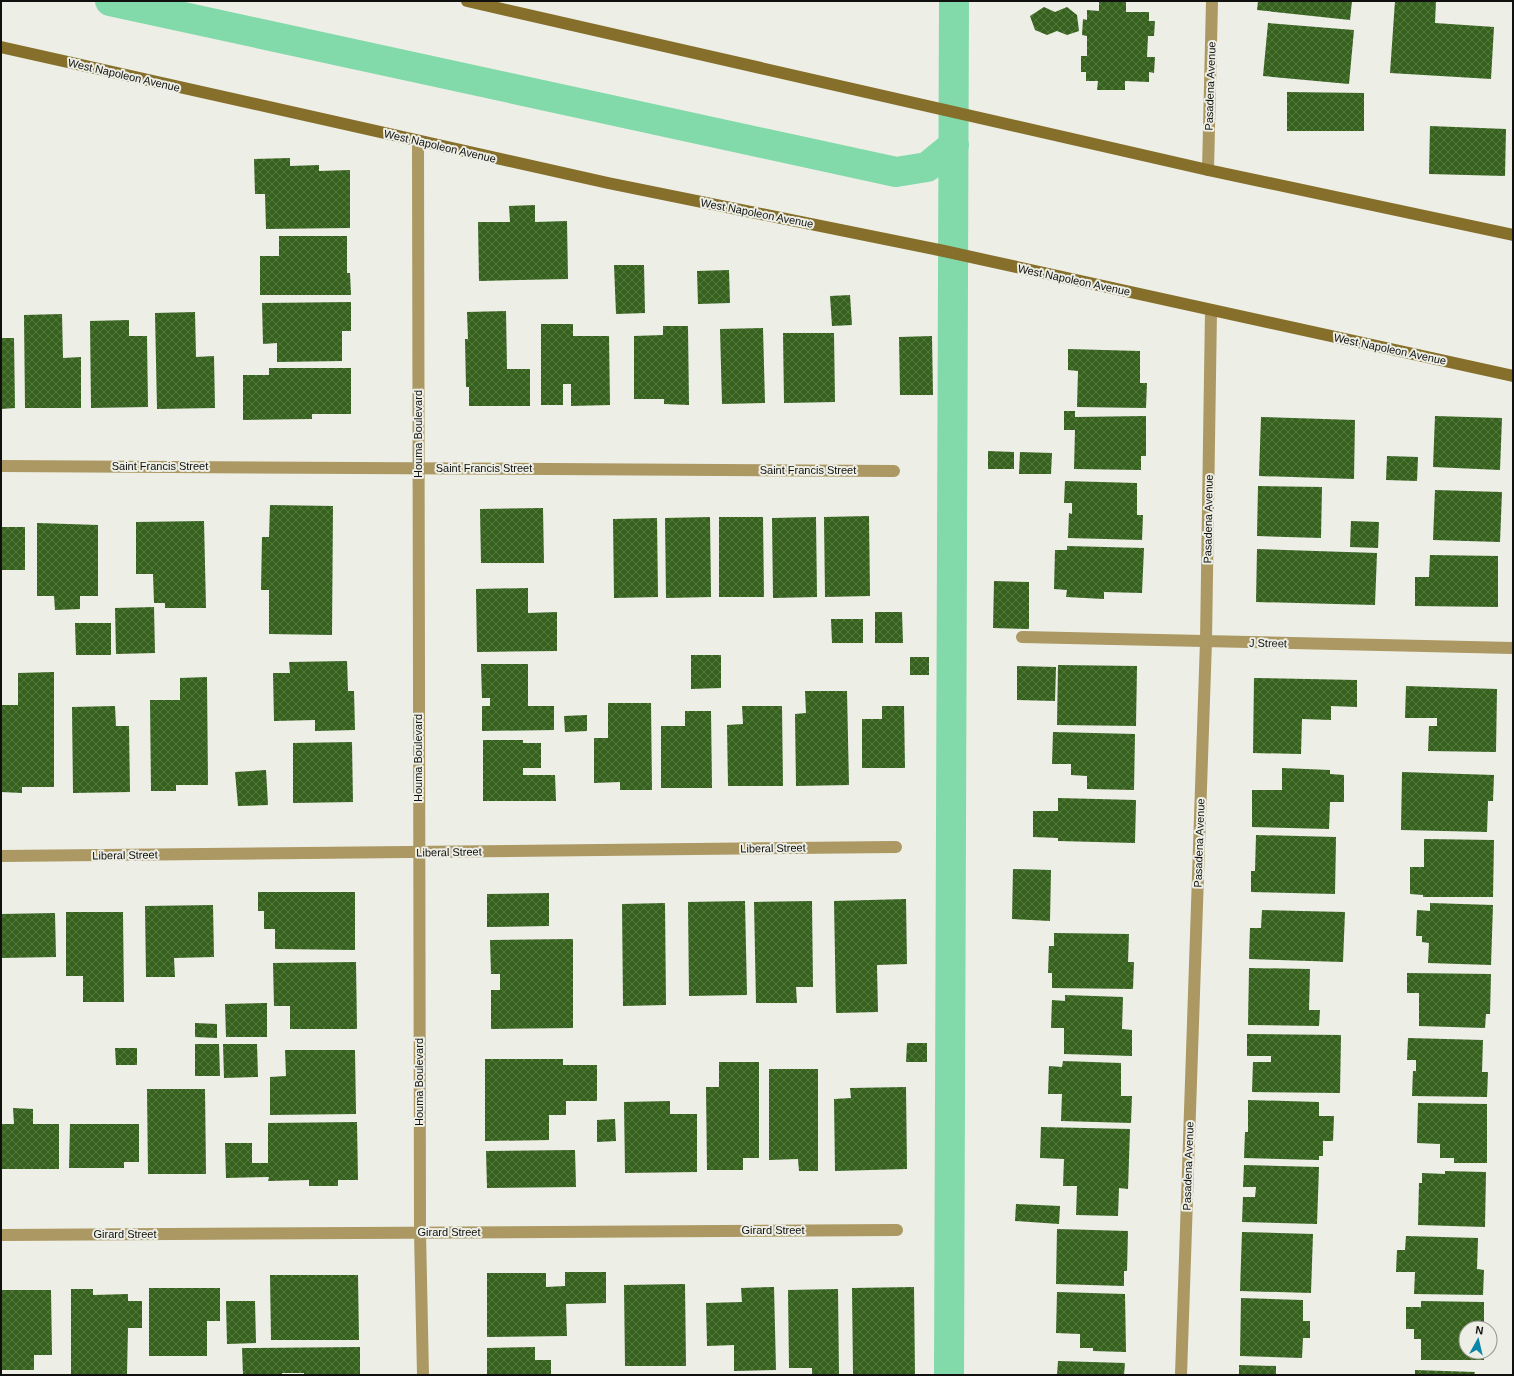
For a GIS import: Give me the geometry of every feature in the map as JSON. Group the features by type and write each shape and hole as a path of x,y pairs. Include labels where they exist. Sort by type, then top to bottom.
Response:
{"main road":[{"path":"467,1 1208,170 1513,235"},
{"name":"West Napoleon Avenue","path":"1,47 418,142 608,183 944,251 1513,376"}],"street":[{"name":"Pasadena Avenue","path":"1208,170 1212,1"},
{"name":"Houma Boulevard","path":"418,142 418,852 420,1232 423,1375"},
{"name":"Pasadena Avenue","path":"1181,1375 1206,641 1211,310"},
{"name":"Saint Francis Street","path":"1,466 894,471"},
{"name":"J Street","path":"1022,637 1513,648"},
{"name":"Liberal Street","path":"1,856 896,847"},
{"name":"Girard Street","path":"1,1235 897,1230"}],"building":[{"path":"1099,1 1126,1 1126,12 1149,12 1149,21 1155,21 1154,36 1148,36 1147,57 1155,57 1154,73 1149,72 1149,82 1125,81 1125,90 1097,90 1098,81 1086,81 1086,72 1081,72 1081,56 1087,56 1087,36 1082,35 1083,19 1087,20 1087,10 1099,11"},
{"path":"1258,1 1352,1 1350,20 1257,10"},
{"path":"1395,1 1436,1 1435,23 1494,27 1491,79 1390,73"},
{"path":"1044,7 1055,12 1067,7 1077,15 1079,31 1067,35 1057,31 1047,35 1035,30 1030,16"},
{"path":"1268,23 1354,30 1349,84 1263,76"},
{"path":"1287,92 1364,93 1364,131 1287,131"},
{"path":"1430,126 1506,129 1505,176 1429,174"},
{"path":"290,158 290,166 319,165 319,171 350,170 350,228 266,229 265,194 255,194 254,159"},
{"path":"535,205 535,222 567,221 568,279 479,281 478,222 510,222 509,206"},
{"path":"279,236 347,236 347,273 350,273 351,295 260,295 260,256 279,256"},
{"path":"614,265 644,265 645,313 616,314"},
{"path":"729,270 730,303 698,304 697,271"},
{"path":"850,295 852,325 832,326 830,296"},
{"path":"351,302 351,331 342,331 342,361 277,362 277,343 263,344 262,303"},
{"path":"506,311 507,369 530,369 530,406 469,406 469,387 466,387 465,339 468,339 467,312"},
{"path":"195,312 196,357 214,356 215,408 157,409 155,313"},
{"path":"62,314 63,358 81,357 81,408 25,408 24,315"},
{"path":"129,320 129,336 147,336 148,407 91,408 90,321"},
{"path":"541,324 573,324 573,336 609,336 610,405 571,406 571,384 563,384 563,405 541,405"},
{"path":"663,326 688,326 689,405 664,404 664,399 634,399 634,336 663,335"},
{"path":"763,328 765,403 722,404 720,329"},
{"path":"783,333 834,333 835,402 784,403"},
{"path":"932,336 933,395 900,395 899,337"},
{"path":"1,338 14,338 15,408 1,409"},
{"path":"1068,349 1140,351 1140,383 1147,383 1146,408 1077,407 1078,371 1068,370"},
{"path":"269,368 351,368 351,414 312,414 312,419 243,420 243,375 269,375"},
{"path":"1064,411 1075,411 1075,417 1146,416 1146,456 1141,456 1141,470 1074,469 1075,430 1064,430"},
{"path":"1435,416 1502,418 1500,470 1433,467"},
{"path":"1261,417 1355,420 1354,479 1259,476"},
{"path":"988,451 1014,452 1014,469 988,469"},
{"path":"1020,452 1052,453 1051,474 1019,474"},
{"path":"1387,456 1418,457 1417,481 1386,480"},
{"path":"1065,481 1137,483 1137,515 1143,515 1142,540 1068,538 1069,513 1072,514 1072,503 1064,503"},
{"path":"1258,486 1322,487 1321,538 1257,536"},
{"path":"1435,490 1502,492 1500,542 1433,540"},
{"path":"270,505 333,506 332,635 269,634 269,590 261,590 262,537 269,537"},
{"path":"543,508 544,563 481,563 480,509"},
{"path":"869,516 870,596 825,597 824,517"},
{"path":"710,517 711,597 666,598 665,518"},
{"path":"719,517 763,517 764,597 719,597"},
{"path":"816,517 817,597 773,598 772,518"},
{"path":"657,518 658,597 614,598 613,519"},
{"path":"204,521 206,608 165,608 165,603 154,603 153,574 136,574 136,522"},
{"path":"1351,521 1379,522 1378,548 1350,547"},
{"path":"37,523 98,525 98,596 80,596 80,609 55,610 54,596 37,596"},
{"path":"1,527 25,527 25,570 1,570"},
{"path":"1067,546 1144,548 1142,593 1104,592 1104,599 1066,597 1067,590 1054,589 1055,550 1067,550"},
{"path":"1257,549 1377,553 1375,605 1256,602"},
{"path":"1430,555 1498,556 1498,607 1415,606 1415,577 1429,577"},
{"path":"994,581 1029,582 1029,629 993,628"},
{"path":"528,588 528,613 557,612 557,651 477,652 476,589"},
{"path":"154,607 155,653 116,654 115,608"},
{"path":"875,612 902,612 903,643 875,643"},
{"path":"831,619 863,619 863,643 832,643"},
{"path":"75,623 111,623 111,655 76,655"},
{"path":"691,655 721,655 721,688 691,689"},
{"path":"910,657 929,657 929,675 910,675"},
{"path":"347,661 348,691 354,691 355,730 315,731 315,720 274,721 273,673 290,673 289,662"},
{"path":"481,664 528,664 528,706 554,706 554,730 482,731 482,706 490,706 490,698 482,698"},
{"path":"1058,665 1137,666 1136,726 1057,725"},
{"path":"1017,666 1056,667 1055,701 1017,700"},
{"path":"54,672 54,787 22,787 22,793 1,792 1,705 18,705 18,673"},
{"path":"207,677 208,785 176,785 176,791 151,791 150,700 180,700 180,678"},
{"path":"1254,678 1357,680 1357,707 1331,706 1331,720 1302,719 1301,754 1253,753"},
{"path":"1406,686 1497,689 1496,752 1428,751 1429,726 1437,726 1437,718 1405,718"},
{"path":"805,691 847,691 849,785 796,786 795,714 806,713"},
{"path":"608,703 651,703 652,790 620,790 620,782 594,783 594,738 608,738"},
{"path":"115,706 116,726 129,726 130,792 73,793 72,707"},
{"path":"742,706 782,706 783,786 728,786 727,725 743,724"},
{"path":"882,706 904,706 905,768 862,768 862,719 882,719"},
{"path":"685,711 711,711 712,788 661,788 661,726 685,726"},
{"path":"587,715 587,731 565,732 564,716"},
{"path":"1053,732 1135,734 1134,790 1087,789 1087,776 1071,775 1071,764 1052,764"},
{"path":"483,740 523,740 523,743 541,743 541,768 523,768 523,775 555,775 556,801 483,801"},
{"path":"352,742 353,802 293,803 293,743"},
{"path":"1282,768 1330,770 1330,774 1344,775 1344,802 1330,802 1329,829 1252,827 1252,790 1282,790"},
{"path":"266,770 268,805 238,806 235,772"},
{"path":"1402,772 1494,775 1493,801 1488,801 1487,832 1401,830"},
{"path":"1058,798 1136,800 1135,843 1058,841 1058,838 1033,837 1033,811 1058,811"},
{"path":"1256,835 1336,837 1335,894 1251,892 1251,871 1255,871"},
{"path":"1424,839 1494,840 1493,897 1423,897 1423,895 1410,894 1410,867 1424,867"},
{"path":"1013,869 1051,870 1050,921 1012,919"},
{"path":"258,892 355,892 355,950 275,949 275,929 264,929 264,911 258,911"},
{"path":"549,893 549,926 487,927 487,894"},
{"path":"906,899 907,964 877,965 878,1012 836,1013 834,901"},
{"path":"745,901 747,995 689,996 688,902"},
{"path":"812,901 813,987 796,987 797,1003 756,1003 754,902"},
{"path":"665,903 666,1005 623,1006 622,904"},
{"path":"1430,903 1493,905 1491,965 1428,963 1429,943 1422,942 1422,936 1416,936 1417,910 1430,911"},
{"path":"213,905 214,957 174,958 175,977 146,977 145,906"},
{"path":"1262,910 1345,912 1343,962 1249,959 1250,928 1261,928"},
{"path":"66,912 123,912 124,1002 83,1002 83,976 66,976"},
{"path":"55,913 56,957 1,958 1,914"},
{"path":"1054,933 1129,934 1128,962 1134,962 1133,989 1052,988 1052,973 1048,973 1049,946 1054,946"},
{"path":"573,939 573,1028 491,1029 491,990 500,990 500,974 491,974 490,940"},
{"path":"356,962 357,1029 290,1029 290,1006 274,1006 273,963"},
{"path":"1249,968 1310,969 1309,1010 1320,1010 1319,1026 1248,1025"},
{"path":"1407,973 1491,974 1490,1014 1486,1014 1485,1028 1419,1026 1419,993 1407,993"},
{"path":"1065,995 1123,997 1122,1029 1132,1030 1132,1056 1064,1054 1064,1028 1051,1028 1052,1000 1065,1001"},
{"path":"267,1003 267,1037 226,1037 225,1004"},
{"path":"195,1023 217,1024 217,1038 195,1037"},
{"path":"1247,1034 1341,1035 1340,1093 1252,1092 1253,1062 1271,1062 1271,1056 1247,1056"},
{"path":"1408,1038 1483,1040 1482,1072 1488,1072 1487,1097 1412,1096 1413,1071 1416,1071 1416,1060 1407,1060"},
{"path":"907,1043 927,1043 927,1062 906,1062"},
{"path":"195,1044 219,1044 220,1076 195,1076"},
{"path":"223,1044 257,1044 258,1077 224,1078"},
{"path":"115,1048 137,1048 137,1065 116,1065"},
{"path":"285,1050 355,1050 356,1114 270,1115 270,1077 286,1076"},
{"path":"485,1059 563,1059 563,1065 597,1065 597,1101 566,1101 566,1115 549,1115 549,1140 485,1141"},
{"path":"1063,1061 1121,1063 1121,1096 1132,1096 1131,1123 1061,1121 1062,1094 1048,1094 1049,1066 1062,1067"},
{"path":"719,1062 759,1062 759,1158 743,1158 743,1170 707,1170 706,1087 719,1087"},
{"path":"769,1069 818,1069 818,1171 799,1171 798,1159 769,1160"},
{"path":"906,1087 907,1169 835,1171 834,1099 851,1098 850,1088"},
{"path":"147,1089 205,1089 206,1174 148,1174"},
{"path":"1248,1100 1319,1102 1319,1116 1334,1116 1333,1141 1323,1141 1323,1156 1319,1156 1319,1160 1244,1158 1245,1132 1248,1132"},
{"path":"670,1101 670,1114 697,1114 697,1172 625,1173 624,1102"},
{"path":"1418,1103 1487,1104 1487,1163 1454,1163 1454,1158 1440,1158 1440,1144 1417,1143"},
{"path":"13,1108 33,1109 33,1124 59,1124 59,1169 1,1169 1,1124 14,1124"},
{"path":"615,1119 616,1141 597,1142 597,1120"},
{"path":"357,1122 358,1180 338,1180 338,1186 309,1186 309,1180 268,1181 269,1177 226,1178 225,1143 252,1143 252,1163 268,1163 268,1123"},
{"path":"70,1124 139,1124 139,1162 124,1162 124,1168 69,1168"},
{"path":"1041,1127 1130,1129 1128,1189 1119,1188 1118,1216 1076,1215 1077,1186 1063,1186 1064,1159 1040,1158"},
{"path":"575,1150 576,1187 487,1188 486,1151"},
{"path":"1244,1165 1319,1167 1317,1224 1242,1222 1243,1197 1255,1197 1256,1187 1243,1187"},
{"path":"1445,1171 1486,1172 1485,1227 1418,1225 1419,1183 1422,1183 1422,1173 1445,1174"},
{"path":"1016,1204 1060,1206 1059,1224 1015,1221"},
{"path":"1057,1229 1128,1231 1127,1271 1124,1271 1124,1286 1056,1284"},
{"path":"1242,1232 1313,1234 1311,1293 1240,1291"},
{"path":"1406,1236 1478,1238 1477,1269 1484,1270 1483,1295 1414,1294 1415,1272 1396,1272 1397,1250 1405,1250"},
{"path":"565,1272 606,1272 606,1303 566,1304 567,1336 487,1337 487,1273 546,1273 546,1287 565,1286"},
{"path":"270,1275 358,1275 359,1340 271,1340"},
{"path":"685,1284 686,1366 625,1366 624,1285"},
{"path":"774,1287 776,1370 734,1371 734,1345 707,1346 706,1303 742,1302 741,1288"},
{"path":"914,1287 915,1375 853,1374 852,1288"},
{"path":"149,1288 220,1288 220,1321 207,1321 207,1356 149,1356"},
{"path":"71,1289 93,1289 93,1295 128,1294 128,1301 142,1301 142,1328 128,1328 127,1374 71,1375"},
{"path":"838,1289 839,1375 812,1375 812,1368 789,1368 788,1290"},
{"path":"1,1290 51,1290 52,1355 34,1355 34,1370 1,1370"},
{"path":"1057,1292 1125,1294 1126,1352 1093,1351 1093,1348 1080,1348 1080,1334 1056,1333"},
{"path":"1241,1298 1303,1300 1303,1321 1310,1321 1310,1338 1303,1338 1302,1358 1240,1356"},
{"path":"226,1301 255,1301 256,1343 227,1344"},
{"path":"1421,1301 1484,1302 1484,1320 1458,1320 1458,1360 1421,1360 1421,1339 1414,1339 1414,1329 1406,1329 1406,1307 1421,1307"},
{"path":"360,1347 360,1375 304,1375 304,1373 282,1373 282,1375 243,1375 242,1348"},
{"path":"535,1347 535,1360 551,1360 551,1375 487,1375 487,1348"},
{"path":"1058,1361 1125,1363 1124,1375 1057,1375"},
{"path":"1239,1365 1276,1366 1276,1375 1239,1375"},
{"path":"1415,1370 1475,1372 1474,1375 1415,1375"}],"waterway":[{"path":"110,1 896,172 927,167 954,145"},
{"path":"949,1375 954,1"}]}
